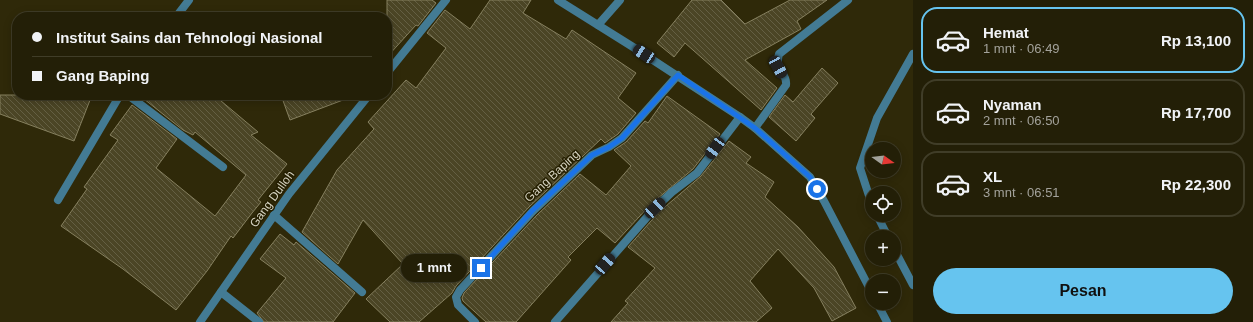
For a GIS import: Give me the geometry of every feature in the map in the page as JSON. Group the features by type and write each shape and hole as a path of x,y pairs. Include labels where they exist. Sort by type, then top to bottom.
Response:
{"street":[{"path":"180,12 189,0"},
{"path":"392,67 446,0"},
{"path":"558,0 678,75 740,117 755,128 810,177 865,280"},
{"path":"598,25 620,0"},
{"path":"755,128 786,85 786,80 778,67 777,62 779,54 848,0"},
{"path":"866,186 860,168 877,118 913,54"},
{"name":"Gang Baping","path":"475,322 458,305 456,297 460,290 532,211 592,155 609,147 622,138 678,75"},
{"path":"58,200 117,100"},
{"path":"135,100 223,167"},
{"name":"Gang Dulloh","path":"200,322 274,215 365,100"},
{"path":"555,322 655,208 672,192 697,173 740,117"},
{"path":"274,215 362,292"},
{"path":"901,262 913,285"},
{"path":"221,292 259,322"},
{"path":"881,310 887,322"}],"building":[{"path":"387,0 432,0 436,3 418,26 416,25 392,51 392,12 387,12"},
{"path":"490,0 531,0 523,13 566,39 572,30 636,73 618,98 636,113 618,134 605,143 601,139 529,207 456,286 452,293 419,322 390,322 366,299 403,264 363,220 338,264 302,232 337,170 374,129 368,122 388,100 392,100 392,95 406,80 416,88 446,48 427,33 445,10 470,29"},
{"path":"692,0 721,0 745,24 790,0 827,0 797,21 801,29 745,60 777,88 761,110 685,43 674,57 657,43"},
{"path":"822,68 838,83 811,114 815,118 796,141 769,117 785,95 793,102"},
{"path":"0,95 12,95 12,100 90,100 74,141 0,114"},
{"path":"667,96 720,134 693,169 651,204 615,243 597,228 568,257 571,260 516,322 486,322 463,301 462,298 464,293 537,215 580,174 606,195 631,166 614,150 626,142 645,121 648,123"},
{"path":"145,100 220,100 258,132 251,135 287,164 258,200 261,202 233,238 231,236 207,271 176,310 123,269 61,226 87,189 84,187 118,140 110,135 132,105 177,139 156,168 215,216 246,175 195,132 193,135 183,130"},
{"path":"283,100 343,100 290,120"},
{"path":"729,141 751,157 746,163 774,182 765,197 798,227 834,267 856,308 832,321 814,288 778,249 750,281 772,308 756,322 611,322 628,303 625,301 655,268 628,247 659,212 701,176"},
{"path":"280,234 294,245 296,242 355,293 333,322 264,322 257,313 286,278 260,259"}],"route":[{"path":"481,268 532,211 592,155 609,147 622,138 678,75 755,128 810,177 817,189"}]}
